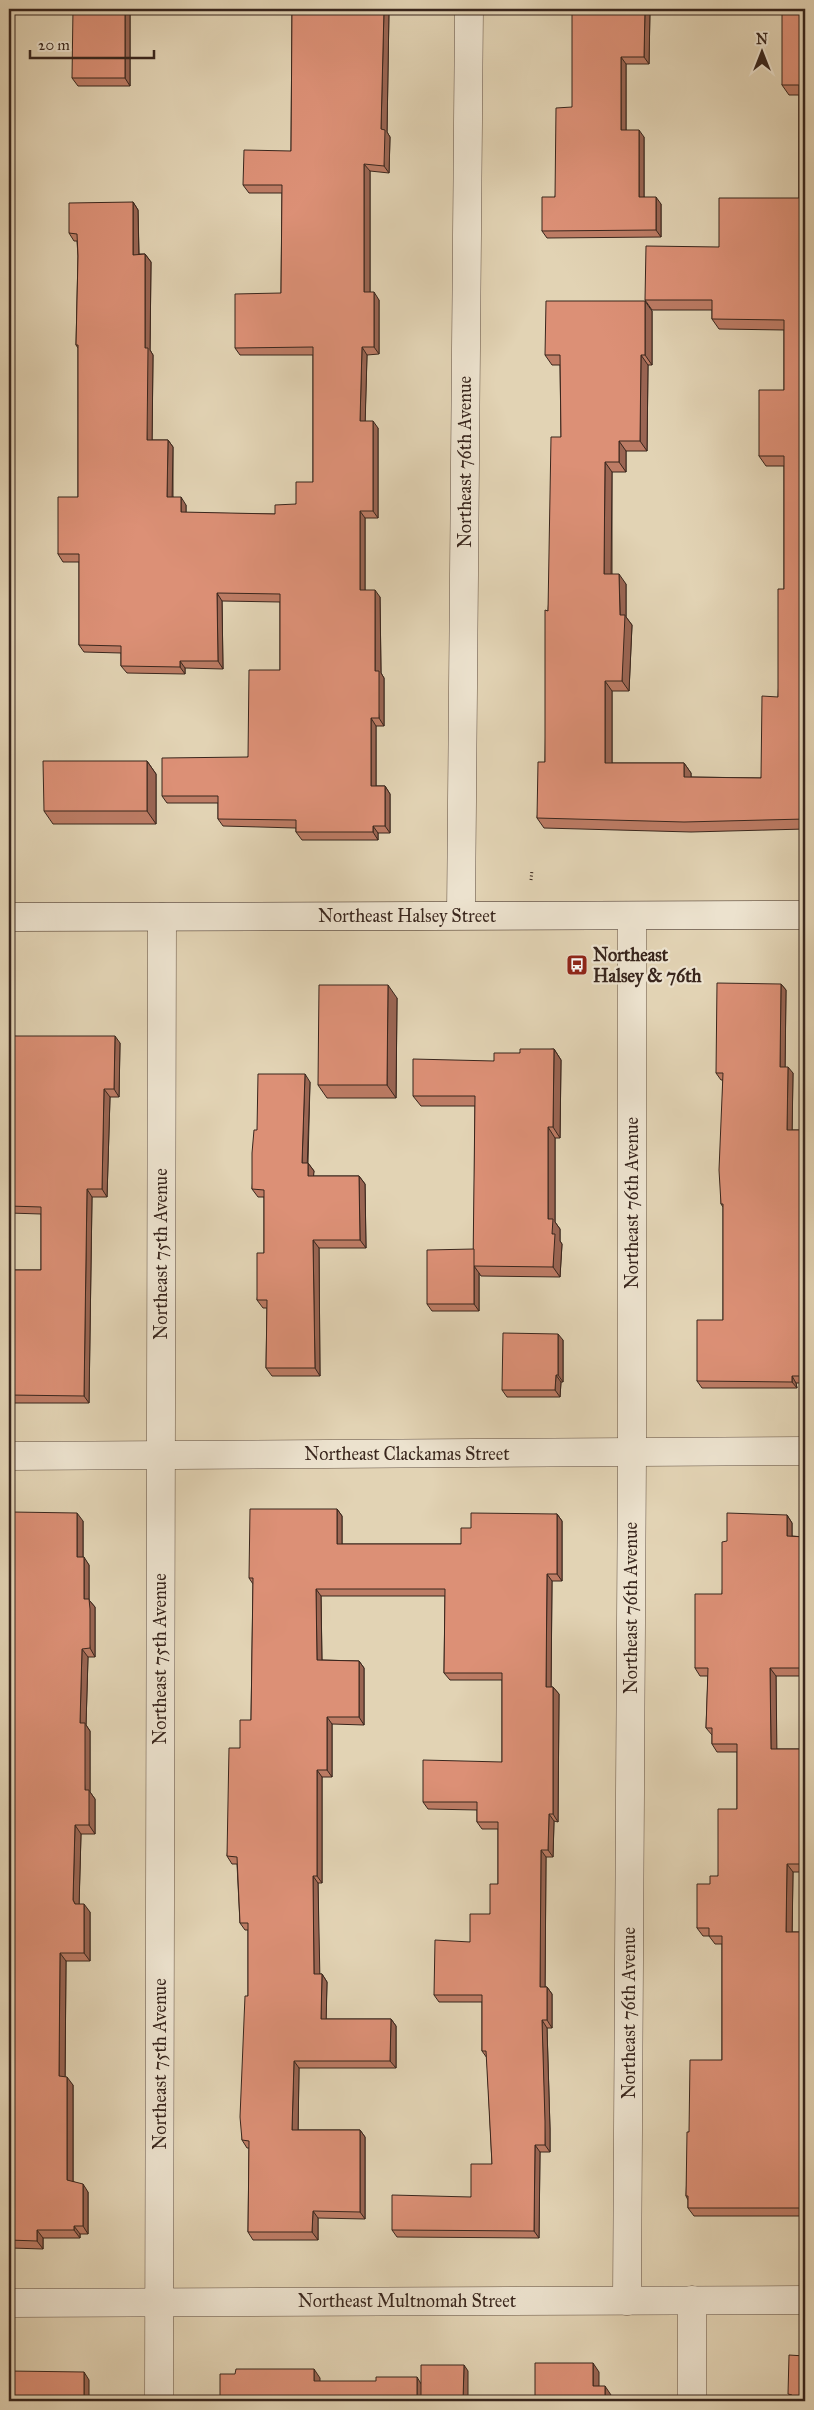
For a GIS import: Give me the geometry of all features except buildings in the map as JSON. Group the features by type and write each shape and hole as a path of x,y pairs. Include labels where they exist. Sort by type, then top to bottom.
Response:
{"street":[{"name":"Northeast 76th Avenue","path":"461,915 469,9"},
{"name":"Northeast Halsey Street","path":"9,917 805,915"},
{"name":"Northeast 76th Avenue","path":"627,2301 632,1454 632,916"},
{"name":"Northeast 75th Avenue","path":"159,2401 162,917"},
{"name":"Northeast Clackamas Street","path":"9,1456 160,1454 632,1454 805,1451"},
{"path":"692,2300 692,2401"},
{"name":"Northeast Multnomah Street","path":"9,2303 805,2300"}],"place":[{"name":"Northeast Halsey & 76th","path":"577,965"}]}
